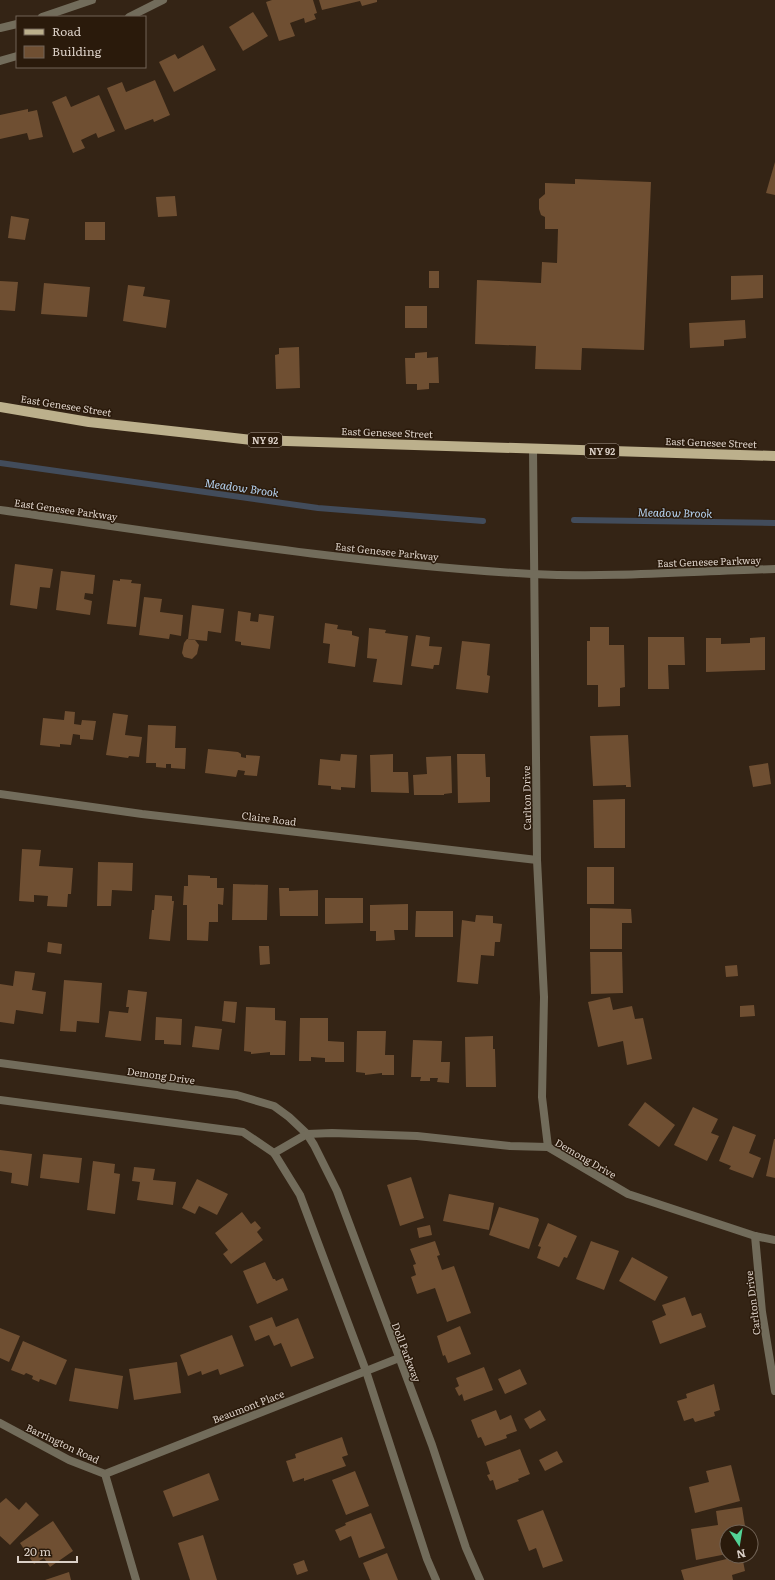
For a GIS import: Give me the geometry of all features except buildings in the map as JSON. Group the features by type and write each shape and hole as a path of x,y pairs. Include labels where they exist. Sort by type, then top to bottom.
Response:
{"main road":[{"name":"East Genesee Street","path":"0,407 89,422 252,440 775,456"}],"street":[{"path":"45,16 92,0"},
{"path":"131,16 163,0"},
{"path":"0,28 16,24"},
{"path":"0,61 16,56"},
{"name":"Carlton Drive","path":"533,449 537,860 544,997 542,1097 548,1147"},
{"name":"East Genesee Parkway","path":"0,510 380,562 534,574 775,569"},
{"name":"Claire Road","path":"0,794 142,814 537,860"},
{"name":"Demong Drive","path":"0,1063 237,1095 274,1106 289,1116 307,1134"},
{"path":"0,1100 243,1132 274,1153 300,1195 366,1371 427,1559 436,1580"},
{"name":"Demong Drive","path":"274,1153 307,1134 332,1133 417,1136 510,1146 548,1147 628,1194 755,1236 775,1240"},
{"name":"Doll Parkway","path":"307,1134 337,1191 432,1445 466,1548 480,1580"},
{"name":"Carlton Drive","path":"755,1236 762,1312 775,1391"},
{"name":"Beaumont Place","path":"105,1474 399,1358"},
{"name":"Barrington Road","path":"0,1424 69,1460 105,1474 136,1580"}],"waterway":[{"name":"Meadow Brook","path":"0,463 318,508 483,521"},
{"name":"Meadow Brook","path":"574,520 775,523"}]}
